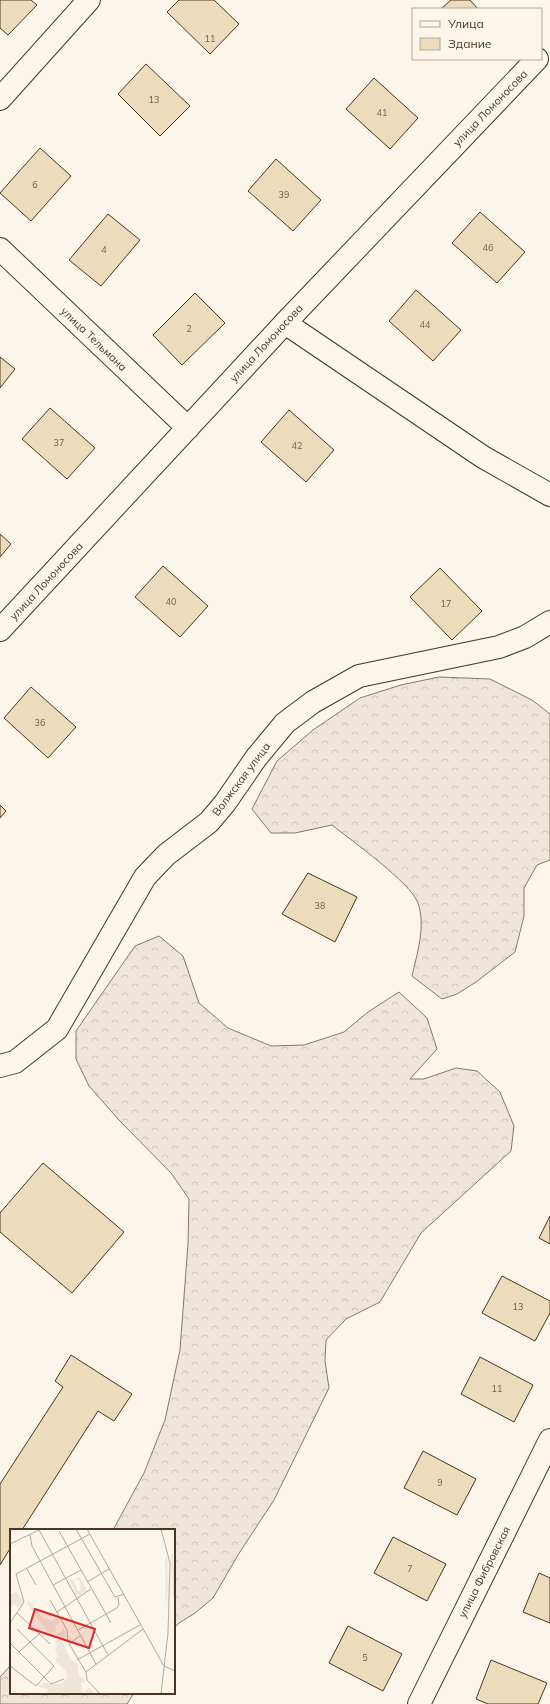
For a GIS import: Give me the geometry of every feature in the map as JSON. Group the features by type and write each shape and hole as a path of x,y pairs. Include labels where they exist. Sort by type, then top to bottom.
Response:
{"street":[{"path":"0,99 89,0"},
{"path":"542,53 550,45"},
{"name":"улица Ломоносова","path":"0,630 285,322 536,60"},
{"name":"улица Тельмана","path":"0,249 188,428"},
{"path":"285,322 483,457 550,495"},
{"name":"Волжская улица","path":"0,1066 15,1062 57,1029 146,877 166,854 209,822 285,723 313,702 358,676 499,647 525,637 550,622"},
{"name":"улица Фибровская","path":"419,1704 550,1440"}],"green space":[{"path":"439,677 490,679 532,700 550,714 550,860 537,865 524,888 524,916 515,952 476,982 457,994 442,999 412,976 420,940 420,912 418,903 413,894 393,873 332,825 295,833 271,833 252,809 277,761 313,730 360,698 401,685"},
{"path":"159,936 183,956 199,1003 228,1028 271,1046 304,1045 344,1032 368,1012 399,992 427,1018 437,1049 410,1079 424,1079 456,1068 477,1071 500,1092 514,1126 511,1151 421,1233 380,1302 346,1319 326,1340 325,1361 329,1388 274,1500 238,1555 213,1598 175,1627 175,1529 114,1529 144,1473 165,1420 180,1350 188,1244 189,1199 171,1173 118,1119 89,1086 76,1059 76,1031 135,946"},
{"path":"10,1666 10,1694 133,1694 127,1704 0,1704 0,1677"}],"building":[{"path":"0,0 31,0 37,5 8,35 0,28"},
{"path":"179,0 214,0 239,24 210,54 167,12"},
{"path":"451,0 470,0 477,8 442,8"},
{"path":"146,64 190,106 160,136 118,94"},
{"path":"374,78 418,118 390,149 346,109"},
{"path":"40,148 71,176 31,221 0,193"},
{"path":"276,159 321,200 293,231 248,191"},
{"path":"480,212 525,252 497,283 452,243"},
{"path":"108,214 140,240 101,286 69,260"},
{"path":"416,290 461,330 433,361 389,321"},
{"path":"195,293 225,323 182,365 153,335"},
{"path":"0,357 15,369 0,388"},
{"path":"50,408 95,448 67,479 22,439"},
{"path":"289,410 334,450 306,482 261,442"},
{"path":"0,534 11,544 0,557"},
{"path":"163,566 208,606 180,637 135,597"},
{"path":"440,568 482,611 452,640 410,597"},
{"path":"31,687 76,727 48,758 4,718"},
{"path":"0,805 6,811 0,818"},
{"path":"308,873 357,897 335,942 282,914"},
{"path":"43,1163 124,1232 72,1293 0,1232 0,1213"},
{"path":"550,1216 550,1244 539,1238"},
{"path":"502,1276 550,1301 550,1313 535,1341 482,1313"},
{"path":"71,1355 132,1394 114,1421 98,1411 23,1529 10,1529 10,1549 0,1565 0,1484 63,1387 55,1381"},
{"path":"480,1357 533,1385 514,1422 461,1394"},
{"path":"423,1451 476,1479 457,1515 404,1488"},
{"path":"393,1537 446,1564 427,1601 374,1573"},
{"path":"539,1573 550,1578 550,1623 523,1612"},
{"path":"348,1626 402,1654 383,1691 329,1663"},
{"path":"491,1660 547,1683 538,1704 488,1704 476,1699"}]}
